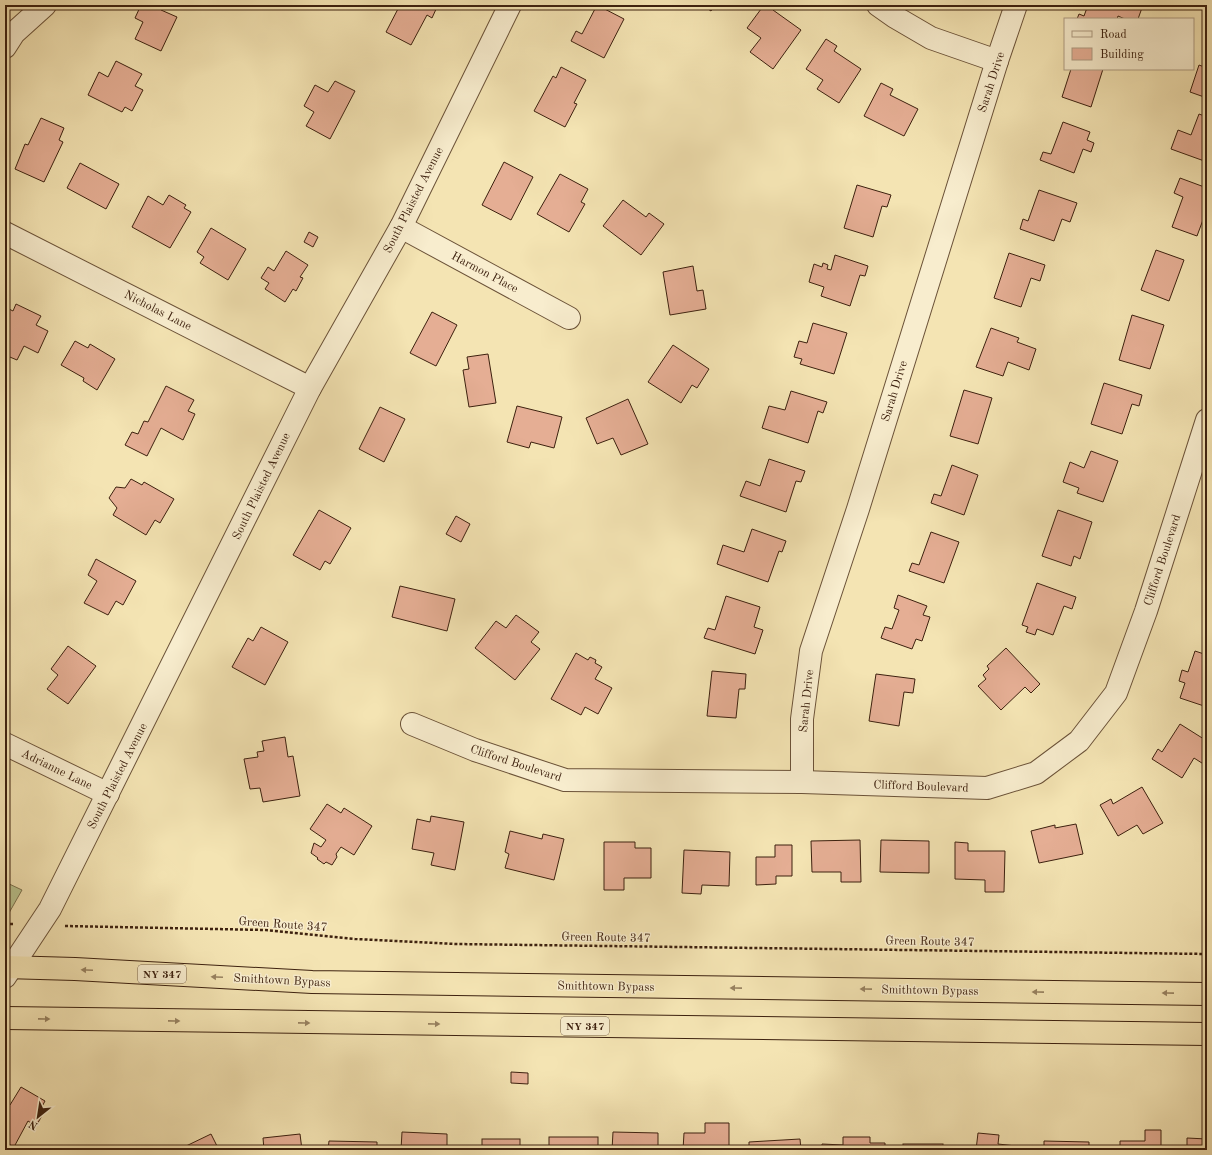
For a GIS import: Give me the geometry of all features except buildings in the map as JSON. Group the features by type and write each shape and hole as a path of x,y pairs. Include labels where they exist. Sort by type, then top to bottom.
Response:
{"highway":[{"name":"Smithtown Bypass","path":"7,971 312,982 1207,994"},
{"name":"NY 347","path":"5,1018 1207,1034"}],"street":[{"path":"5,47 14,33 45,5"},
{"name":"South Plaisted Avenue","path":"7,971 50,909 310,388 401,227 510,5"},
{"path":"878,5 895,17 931,38 997,61"},
{"name":"Sarah Drive","path":"802,782 802,719 811,651 860,501 997,61 1016,5"},
{"name":"Harmon Place","path":"401,227 569,318"},
{"name":"Nicholas Lane","path":"5,232 310,388"},
{"name":"Clifford Boulevard","path":"412,724 475,750 565,780 802,782 987,788 1036,773 1080,741 1116,694 1146,611 1207,420"},
{"name":"Adrianne Lane","path":"5,744 108,794"}],"path":[{"name":"Green Route 347","path":"5,924 266,930 355,939 456,944 1207,954"}],"green space":[{"path":"5,882 22,890 5,920"}]}
